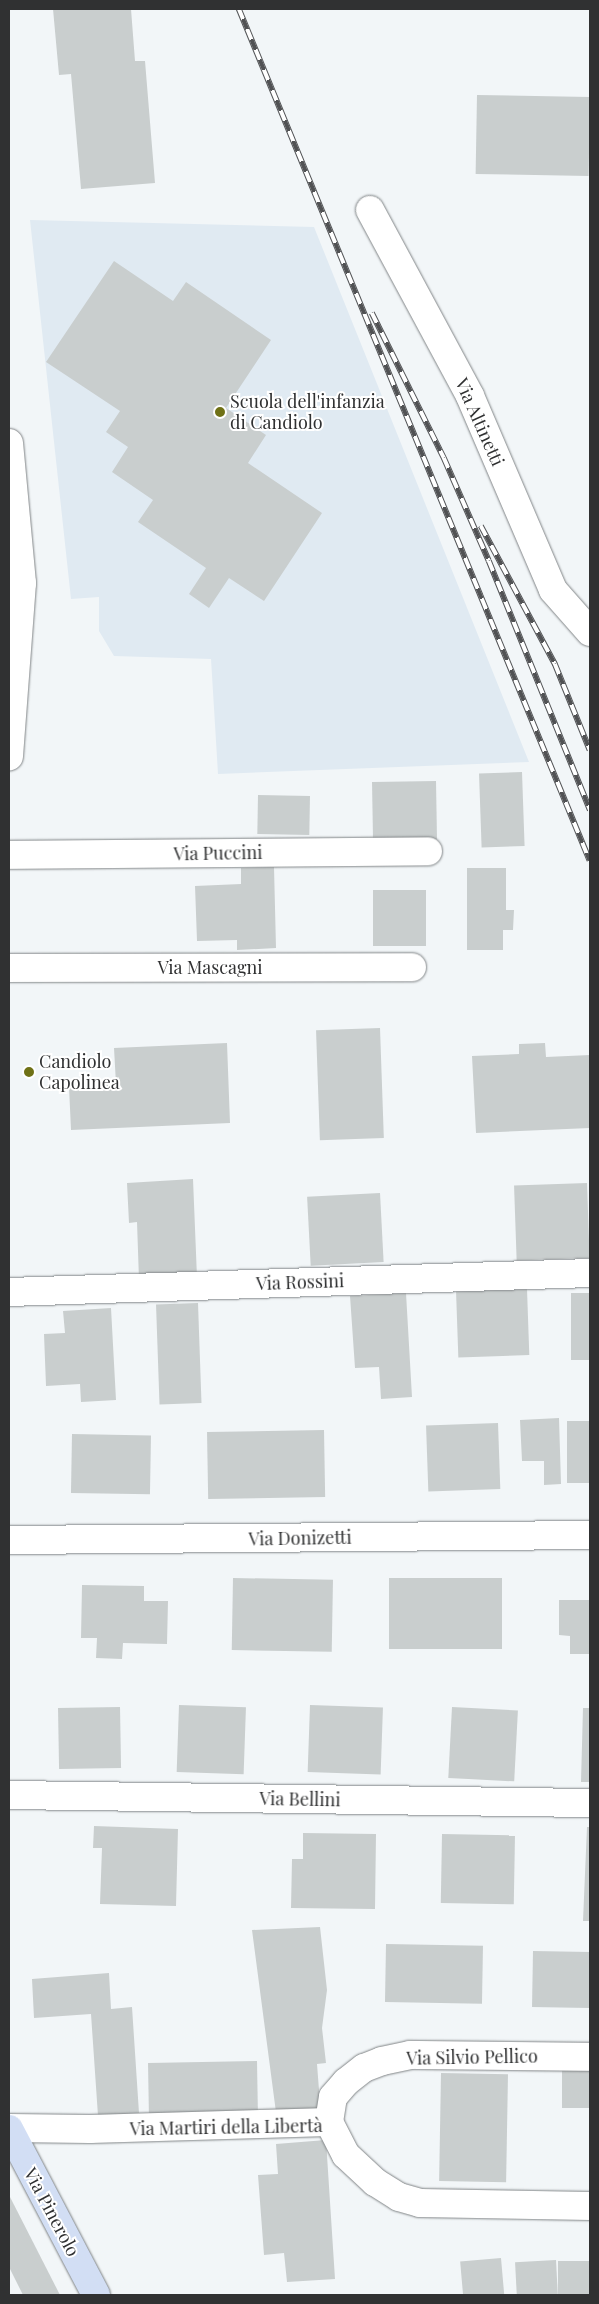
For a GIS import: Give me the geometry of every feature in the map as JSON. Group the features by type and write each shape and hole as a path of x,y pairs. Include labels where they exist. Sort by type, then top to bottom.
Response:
{"main road":[{"name":"Via Pinerolo","path":"9,2129 96,2295"}],"street":[{"name":"Via Altinetti","path":"370,210 470,396 553,590 590,632"},
{"path":"9,443 15,585 9,757"},
{"name":"Via Puccini","path":"9,855 428,851"},
{"name":"Via Mascagni","path":"9,968 412,967"},
{"name":"Via Rossini","path":"9,1292 590,1273"},
{"name":"Via Donizetti","path":"9,1540 590,1535"},
{"name":"Via Bellini","path":"9,1796 590,1803"},
{"name":"Via Silvio Pellico","path":"329,2122 333,2097 346,2082 364,2068 410,2055 590,2057"},
{"name":"Via Martiri della Libertà","path":"9,2129 90,2129 329,2122 346,2154 375,2182 399,2197 420,2203 590,2206"}],"shaded area":[{"name":"Scuola dell'infanzia di Candiolo","path":"30,220 314,227 529,762 218,774 211,659 114,656 99,631 99,597 71,599"}],"building":[{"path":"53,9 131,9 135,61 145,61 155,183 81,189 71,74 59,75"},
{"path":"477,95 590,97 589,176 476,174"},
{"path":"114,261 173,301 186,282 271,340 226,408 266,435 248,463 322,513 264,601 229,578 209,608 189,594 206,568 138,522 153,500 112,472 128,447 106,432 120,411 46,362"},
{"path":"522,772 525,846 482,847 479,774"},
{"path":"436,781 437,840 373,841 372,782"},
{"path":"258,795 310,796 309,835 257,834"},
{"path":"274,867 276,948 237,950 237,940 197,941 195,886 241,884 241,868"},
{"path":"467,868 506,868 506,910 514,910 513,930 503,930 503,950 467,950"},
{"path":"373,890 426,890 426,946 373,946"},
{"path":"380,1028 384,1138 320,1140 316,1030"},
{"path":"227,1043 230,1123 71,1130 69,1087 116,1084 114,1048"},
{"path":"545,1043 546,1057 590,1055 590,1128 476,1133 472,1056 519,1054 519,1044"},
{"path":"193,1179 197,1277 139,1280 137,1222 129,1223 127,1183"},
{"path":"587,1183 590,1258 517,1261 514,1186"},
{"path":"380,1193 384,1262 311,1266 307,1197"},
{"path":"527,1289 529,1355 458,1357 456,1291"},
{"path":"406,1293 412,1397 381,1399 379,1367 355,1368 350,1296"},
{"path":"571,1293 590,1293 590,1360 571,1360"},
{"path":"198,1303 201,1403 160,1404 156,1304"},
{"path":"111,1308 116,1400 81,1402 80,1384 46,1386 44,1334 65,1333 63,1311"},
{"path":"559,1418 561,1484 544,1485 544,1461 522,1461 520,1420"},
{"path":"567,1421 590,1421 590,1483 567,1483"},
{"path":"498,1423 500,1489 428,1491 426,1426"},
{"path":"324,1430 325,1497 208,1499 207,1432"},
{"path":"72,1434 151,1435 150,1494 71,1493"},
{"path":"233,1578 333,1580 332,1652 232,1650"},
{"path":"389,1578 502,1578 502,1649 389,1649"},
{"path":"82,1585 144,1586 144,1601 168,1601 167,1644 123,1643 122,1659 96,1658 97,1638 81,1638"},
{"path":"559,1600 590,1600 590,1654 570,1654 570,1636 559,1635"},
{"path":"179,1705 246,1707 244,1774 177,1772"},
{"path":"310,1705 383,1708 381,1775 308,1772"},
{"path":"120,1707 121,1768 59,1769 58,1708"},
{"path":"452,1707 518,1710 514,1781 448,1778"},
{"path":"583,1708 590,1708 590,1782 581,1782"},
{"path":"94,1826 178,1829 176,1906 100,1904 102,1848 93,1848"},
{"path":"587,1827 590,1827 590,1921 583,1921"},
{"path":"303,1833 376,1834 375,1909 291,1908 292,1859 303,1859"},
{"path":"442,1834 515,1835 514,1904 441,1903"},
{"path":"320,1927 327,1990 322,2028 326,2063 317,2064 321,2116 277,2120 252,1930"},
{"path":"386,1944 483,1946 482,2004 385,2002"},
{"path":"533,1951 590,1952 589,2008 532,2007"},
{"path":"109,1973 111,2009 132,2007 139,2113 98,2116 91,2014 34,2018 32,1979"},
{"path":"257,2061 258,2119 149,2121 148,2063"},
{"path":"562,2069 590,2069 590,2108 562,2108"},
{"path":"441,2073 508,2074 506,2182 439,2181"},
{"path":"326,2140 335,2279 287,2282 284,2253 264,2255 258,2175 278,2174 276,2144"},
{"path":"9,2195 60,2295 23,2295 9,2267"},
{"path":"501,2258 504,2295 463,2295 460,2262"},
{"path":"556,2260 558,2295 517,2295 515,2262"},
{"path":"558,2261 590,2261 590,2295 558,2295"}],"railway":[{"path":"239,9 590,861"},
{"path":"372,313 444,458 489,561 590,810"},
{"path":"481,526 555,664 590,750"}],"place":[{"name":"Scuola dell'infanzia di Candiolo","path":"220,412"},
{"name":"Candiolo Capolinea","path":"29,1072"}]}
